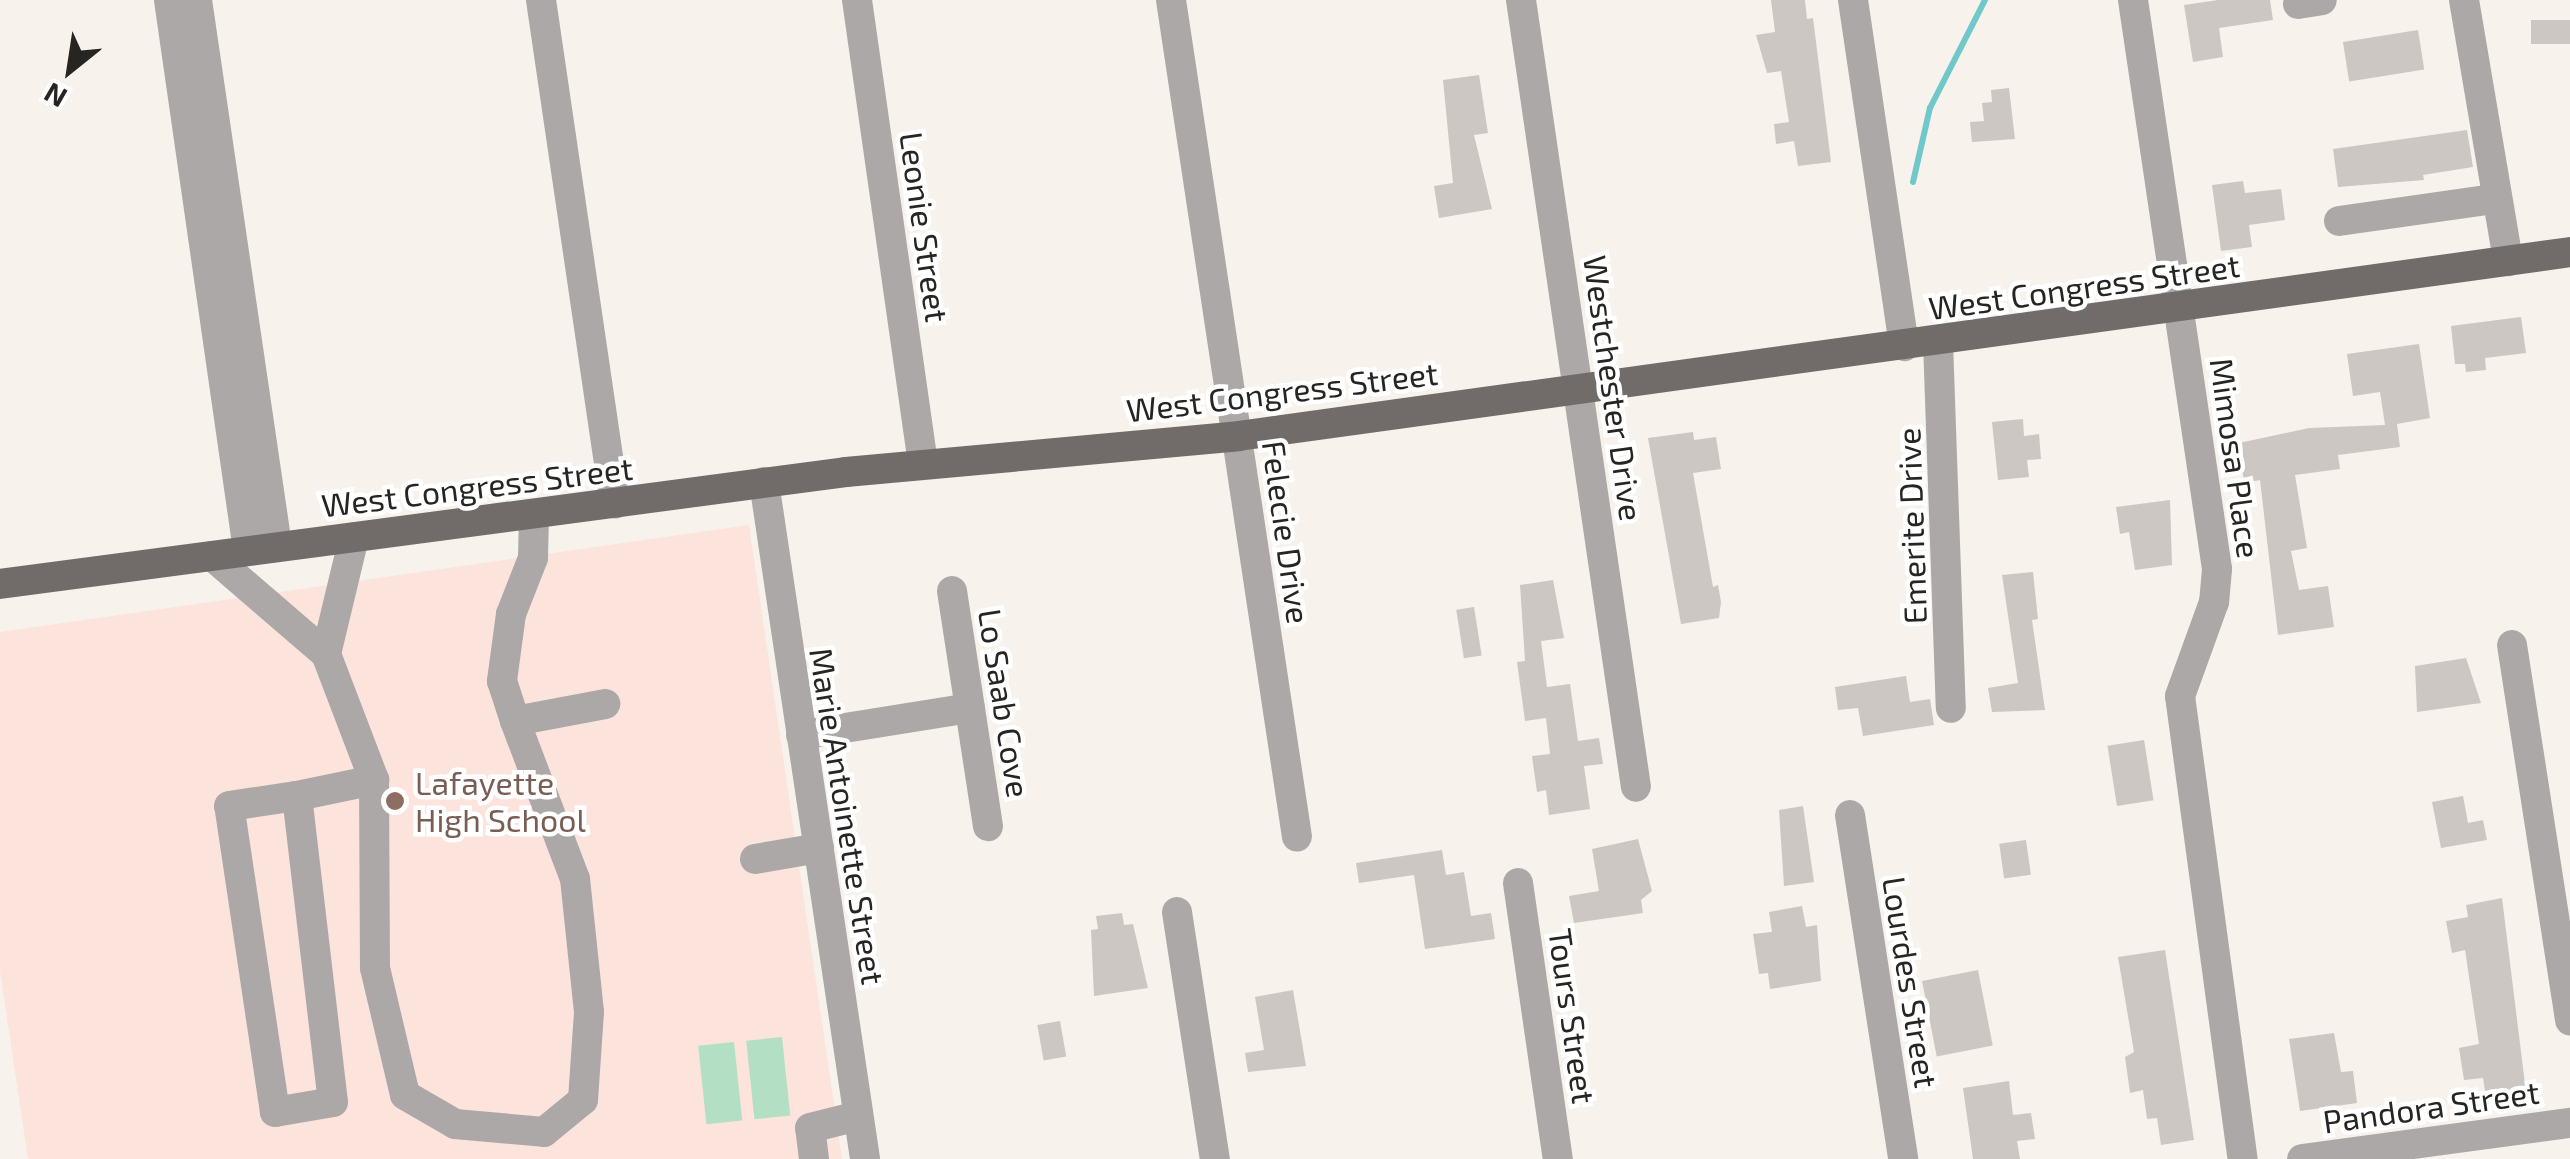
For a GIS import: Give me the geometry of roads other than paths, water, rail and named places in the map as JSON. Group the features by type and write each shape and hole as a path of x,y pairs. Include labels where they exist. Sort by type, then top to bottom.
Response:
{"main road":[{"name":"West Congress Street","path":"0,584 764,482 924,463 1238,436 2570,252"}],"street":[{"path":"168,0 203,134"},
{"path":"197,0 203,134 262,548"},
{"path":"542,0 615,504"},
{"name":"Leonie Street","path":"857,0 924,463"},
{"name":"Felecie Drive","path":"1171,0 1297,837"},
{"name":"Westchester Drive","path":"1521,0 1636,787"},
{"path":"1853,0 1904,346"},
{"name":"Mimosa Place","path":"2132,0 2217,568 2214,602 2182,686 2183,738 2243,1159"},
{"path":"2464,0 2494,199 2508,261"},
{"path":"2339,221 2494,199"},
{"name":"Emerite Drive","path":"1938,342 1951,708"},
{"name":"Marie Antoinette Street","path":"764,482 864,1159"},
{"path":"212,556 326,654 374,780 375,968 406,1095 455,1124 544,1132 584,1100 589,1012 575,879 502,681 511,614 533,558 534,514"},
{"path":"326,654 354,537"},
{"name":"Lo Saab Cove","path":"952,591 988,826"},
{"path":"2512,645 2570,1020"},
{"path":"514,721 605,704"},
{"path":"802,734 970,708"},
{"path":"297,796 334,1102 275,1112 229,806 374,780"},
{"name":"Lourdes Street","path":"1850,815 1903,1159"},
{"path":"755,859 819,848"},
{"name":"Tours Street","path":"1518,883 1558,1159"},
{"path":"1178,912 1215,1159"},
{"path":"814,1159 810,1128 858,1116"},
{"name":"Pandora Street","path":"2302,1159 2570,1123"}],"waterway":[{"path":"1913,182 1930,108 1985,0"}],"place":[{"name":"Lafayette High School","path":"395,801"}]}
